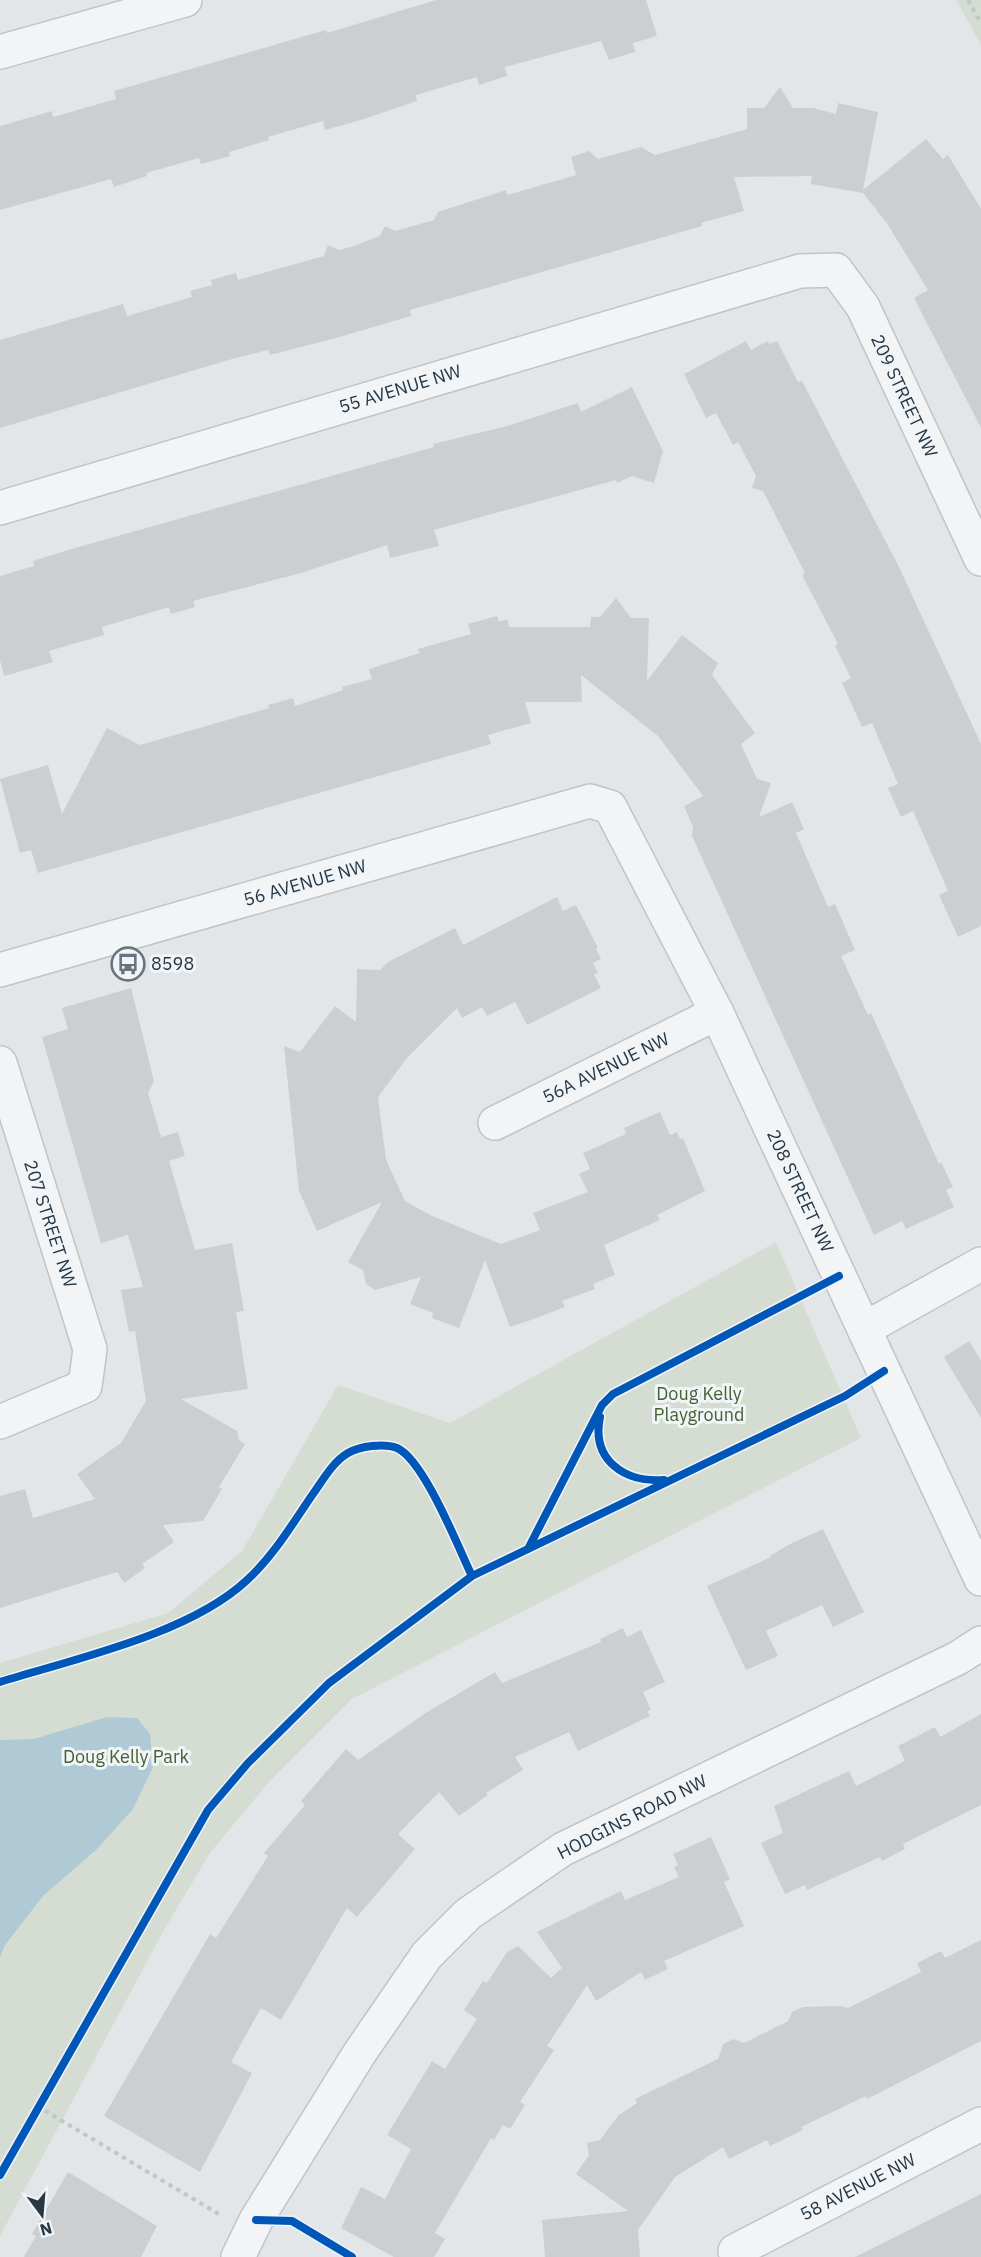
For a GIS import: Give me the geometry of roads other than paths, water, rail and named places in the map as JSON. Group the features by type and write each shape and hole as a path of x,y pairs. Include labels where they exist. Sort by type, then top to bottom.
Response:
{"street":[{"path":"0,52 185,0"},
{"name":"55 AVENUE NW","path":"0,508 800,270"},
{"name":"209 STREET NW","path":"800,270 836,270 863,307 981,559"},
{"name":"56 AVENUE NW","path":"0,970 590,801 610,807"},
{"name":"208 STREET NW","path":"610,807 717,1013 981,1579"},
{"name":"56A AVENUE NW","path":"495,1123 717,1013"},
{"name":"207 STREET NW","path":"0,1063 90,1349 85,1386 0,1422"},
{"path":"864,1329 981,1264"},
{"name":"HODGINS ROAD NW","path":"238,2257 256,2220 359,2054 427,1954 468,1914 563,1849 958,1658 981,1643"},
{"name":"58 AVENUE NW","path":"735,2251 981,2124"}],"water":[{"path":"107,1717 137,1718 150,1734 153,1767 133,1809 97,1849 43,1896 5,1945 0,1957 0,1740 34,1739"}],"place":[{"name":"8598","path":"128,964"}],"park label":[{"name":"Doug Kelly Playground","path":"699,1404"},
{"name":"Doug Kelly Park","path":"126,1757"}]}
